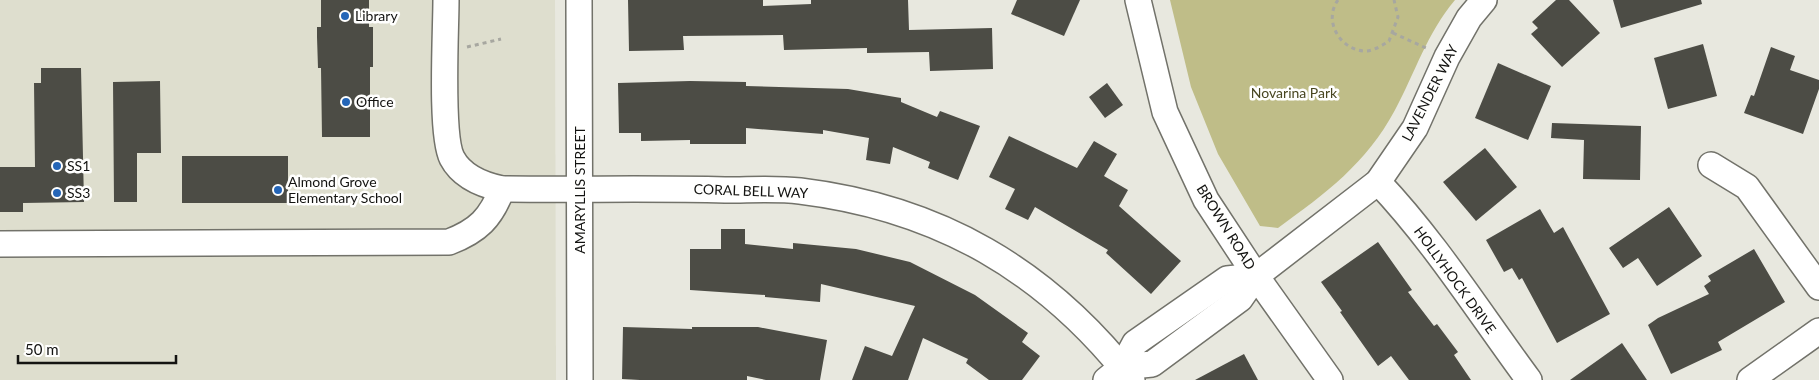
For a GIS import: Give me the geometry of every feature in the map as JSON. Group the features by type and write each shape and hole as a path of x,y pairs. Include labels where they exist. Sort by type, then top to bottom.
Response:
{"street":[{"name":"CORAL BELL WAY","path":"446,0 446,134 452,157 465,173 485,186 502,189 670,188 799,191 857,201 916,218 986,250 1042,286 1100,341 1120,376"},
{"name":"AMARYLLIS STREET","path":"579,0 580,380"},
{"name":"BROWN ROAD","path":"1138,0 1165,112 1206,200 1256,276 1330,380"},
{"name":"LAVENDER WAY","path":"1120,376 1152,364 1240,299 1256,276 1378,182 1414,128 1446,57 1469,18 1484,0"},
{"path":"1711,165 1747,187 1819,287"},
{"name":"HOLLYHOCK DRIVE","path":"1378,182 1400,205 1529,380"},
{"path":"0,244 439,243 463,236 489,218 502,189"},
{"path":"1750,380 1819,331"}],"path":[{"path":"1335,1 1333,25 1337,36 1346,44 1357,49 1369,51 1389,41 1393,33 1398,17 1394,0"},
{"path":"1393,33 1426,48"},
{"path":"462,47 471,47 501,38"}],"shaded area":[{"name":"Almond Grove Elementary School","path":"0,0 555,0 556,380 0,380"}],"green space":[{"name":"Novarina Park","path":"1170,0 1455,0 1437,26 1395,110 1371,146 1344,176 1278,228 1260,226 1218,154 1191,87"}],"building":[{"name":"Office","path":"321,0 369,0 369,27 373,27 373,67 370,67 370,137 322,137 321,68 318,68 317,37 317,27 321,27"},
{"path":"628,0 763,0 763,6 811,4 811,0 908,0 909,30 992,28 993,69 930,71 929,52 867,53 867,48 784,50 783,35 683,36 684,50 629,51"},
{"path":"1017,0 1080,0 1064,36 1011,14"},
{"path":"1556,0 1569,0 1600,33 1562,67 1531,34 1538,28 1532,22"},
{"path":"1613,0 1701,0 1702,4 1621,28"},
{"path":"1703,44 1717,96 1668,109 1654,58"},
{"path":"1771,47 1795,56 1790,70 1819,80 1819,89 1803,134 1744,113 1751,95 1754,96"},
{"path":"1498,63 1551,86 1528,140 1475,118"},
{"path":"41,68 81,68 84,202 23,203 23,212 0,212 0,167 35,167 34,83 41,83"},
{"path":"160,81 161,153 137,153 137,202 114,202 113,82"},
{"path":"746,82 746,86 848,89 901,98 901,102 937,117 940,111 980,126 958,180 928,168 930,162 893,147 890,164 866,160 869,138 823,130 823,134 746,128 746,144 690,144 690,140 641,141 641,133 619,133 618,83"},
{"path":"1107,83 1123,105 1105,118 1089,97"},
{"path":"1552,123 1641,126 1640,180 1583,179 1584,140 1551,138"},
{"path":"1009,136 1077,168 1094,141 1117,154 1104,176 1128,190 1119,206 1181,261 1151,294 1106,253 1108,250 1035,207 1028,220 1005,209 1015,189 989,177"},
{"path":"1485,148 1517,187 1476,221 1443,182"},
{"path":"182,156 288,156 288,203 182,203"},
{"path":"1669,207 1702,256 1657,286 1638,258 1623,268 1609,248"},
{"path":"1540,209 1554,233 1563,227 1610,314 1557,343 1522,278 1519,280 1512,268 1504,272 1486,240"},
{"path":"721,229 745,229 745,244 793,249 793,243 856,249 910,262 975,295 1028,333 1022,342 1040,356 1022,380 989,380 966,363 968,359 923,338 908,380 852,380 865,346 892,356 915,306 821,284 820,302 765,297 765,295 690,290 690,249 721,249"},
{"path":"1378,242 1412,290 1408,292 1434,326 1437,324 1458,352 1454,355 1471,380 1409,380 1391,356 1378,366 1340,312 1342,311 1321,282"},
{"path":"1754,249 1785,302 1718,342 1722,350 1671,374 1648,325 1658,318 1709,294 1704,286 1711,281 1708,276"},
{"path":"623,327 692,329 692,327 758,327 827,340 820,380 766,380 747,376 747,380 622,379"},
{"path":"1622,343 1647,380 1570,380"},
{"path":"1244,354 1258,380 1195,380"}],"place":[{"name":"Library","path":"345,16"},
{"name":"Office","path":"346,102"},
{"name":"SS1","path":"57,166"},
{"name":"Almond Grove Elementary School","path":"278,190"},
{"name":"SS3","path":"57,193"}]}
